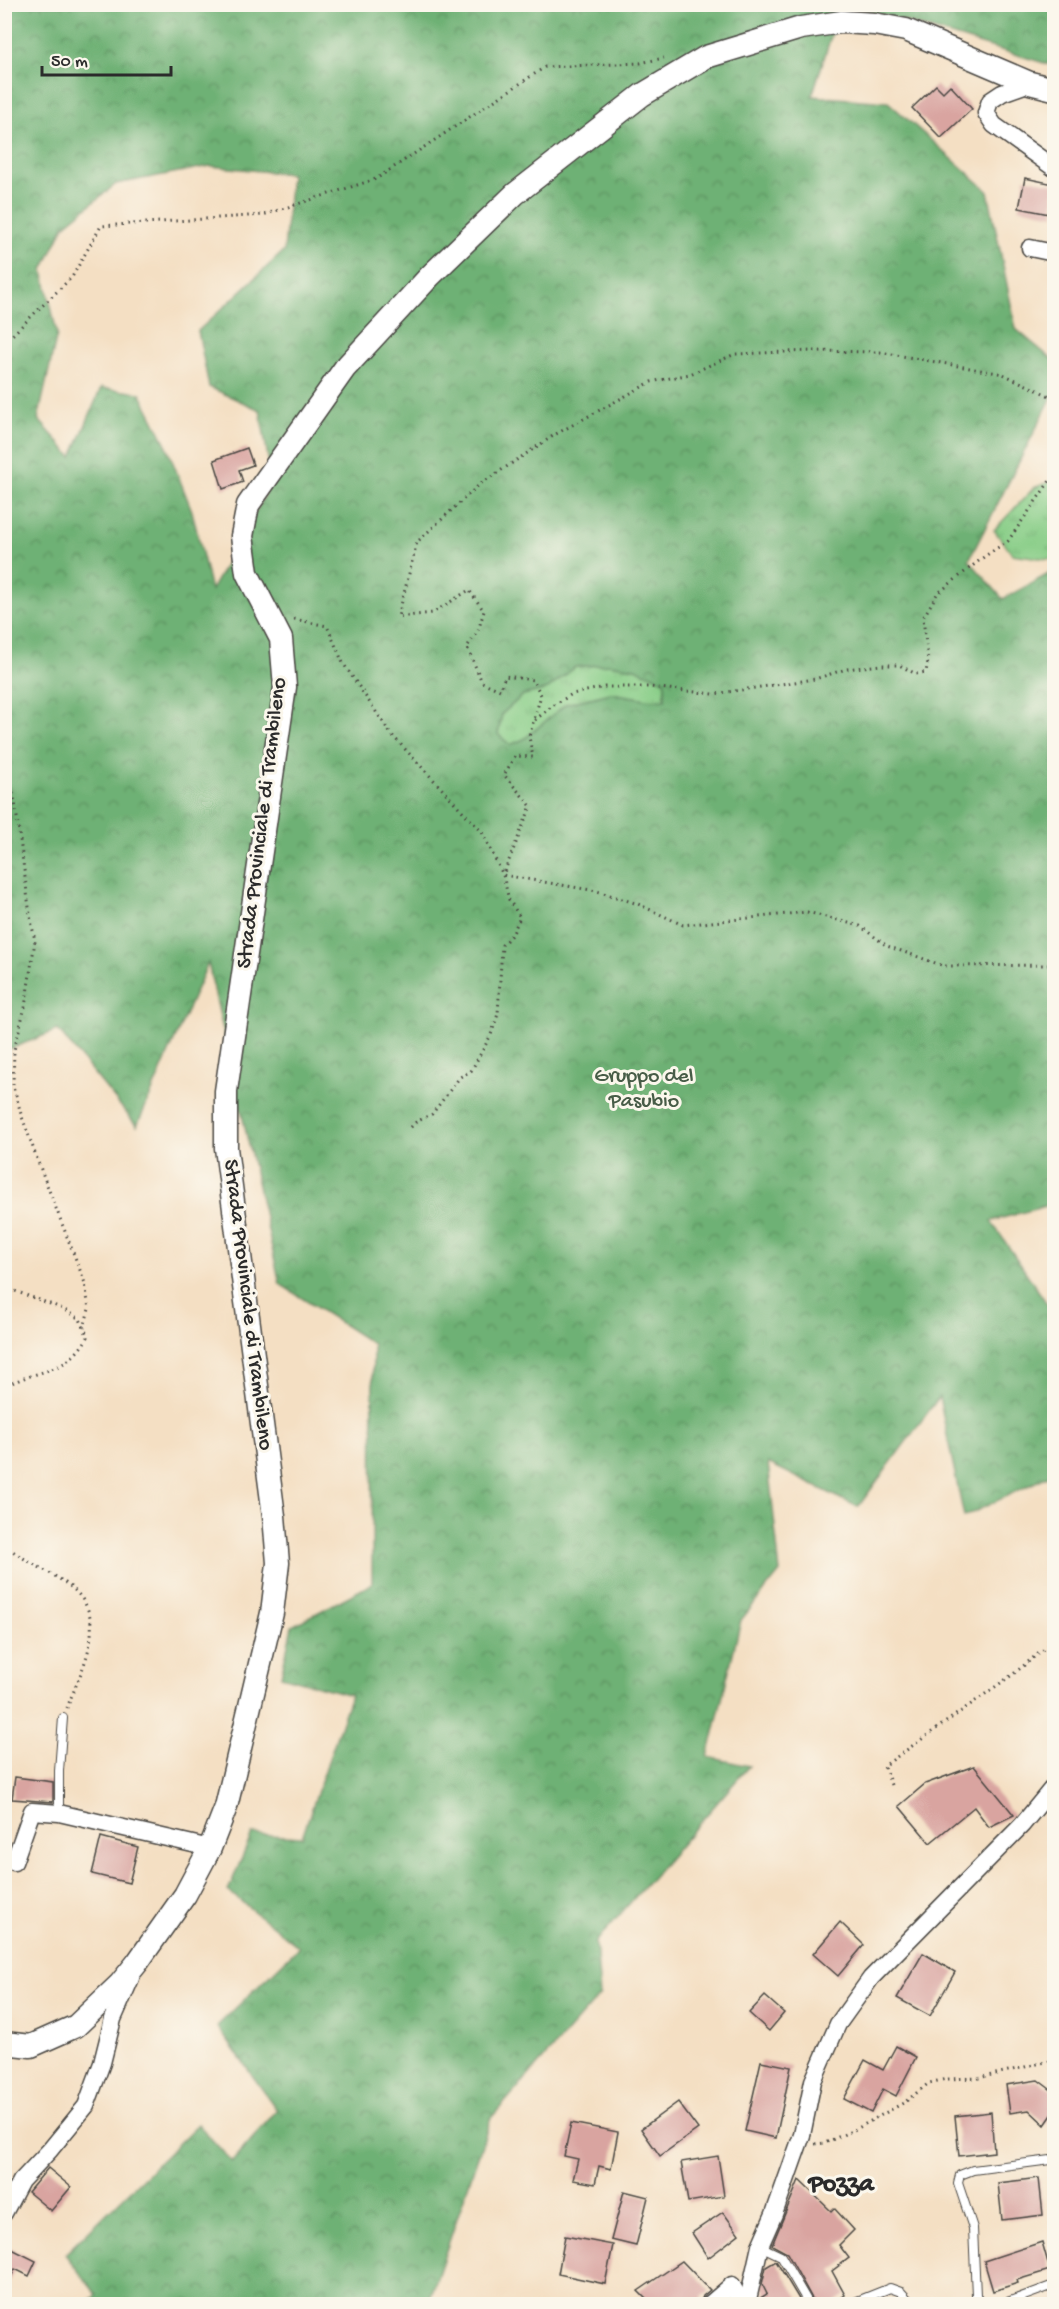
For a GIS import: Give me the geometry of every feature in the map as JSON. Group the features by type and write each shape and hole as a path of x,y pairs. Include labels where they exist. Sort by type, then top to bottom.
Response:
{"street":[{"name":"Strada Provinciale di Trambileno","path":"4,2043 31,2046 76,2026 120,1984 185,1895 210,1848 226,1807 272,1613 278,1563 274,1516 226,1148 226,1091 285,687 281,639 247,573 242,536 248,505 345,368 430,276 515,194 642,95 706,57 801,28 842,22 874,24 906,30 1030,83 1054,88"},
{"path":"1030,83 1002,93 990,101 986,113 994,125 1054,168"},
{"path":"1030,248 1054,253"},
{"path":"747,2304 760,2246 802,2135 813,2081 837,2024 871,1978 1022,1826 1054,1786"},
{"path":"14,1862 32,1812 59,1813 210,1848"},
{"path":"4,2213 21,2181 86,2106 102,2063 113,2019 137,1963"},
{"path":"710,2304 732,2285 742,2304"}],"lane":[{"path":"59,1813 63,1718"},
{"path":"980,2304 976,2295 973,2228 958,2183 960,2175 973,2170 1051,2160"},
{"path":"760,2246 781,2256 809,2304"},
{"path":"1002,2304 1054,2285"},
{"path":"850,2304 890,2288 901,2292 912,2304"}],"path":[{"path":"4,343 72,277 101,226 263,215 376,179 545,67 640,63 675,55"},
{"path":"503,875 531,806 504,775 515,756 533,757 529,737 541,695 533,680 505,676 500,690 482,682 467,646 478,631 484,611 469,590 433,613 398,617 417,542 479,485 556,434 651,382 690,374 735,354 812,351 880,352 1003,374 1054,398"},
{"path":"534,722 550,707 572,694 605,687 650,687 714,694 815,679 846,669 881,665 899,665 916,674 926,672 928,661 923,618 937,594 1008,541 1054,475"},
{"path":"268,615 327,626 344,663 391,734 482,832 503,875 509,900 520,917 513,933 502,945 498,1014 491,1035 471,1071 460,1077 432,1114 416,1122 409,1129"},
{"path":"4,758 15,802 35,941 29,988 14,1050 13,1084 39,1167 85,1282 89,1309 84,1328"},
{"path":"503,875 597,891 638,904 683,925 807,912 860,926 887,946 944,966 1054,964"},
{"path":"4,1287 51,1302 80,1319 88,1337 81,1350 69,1362 5,1387"},
{"path":"4,1544 66,1583 87,1604 92,1622 91,1642 63,1718"},
{"path":"891,1785 884,1766 1012,1675 1054,1641"},
{"path":"797,2146 825,2143 858,2128 906,2102 929,2083 946,2079 979,2078 1054,2060"}],"green space":[{"name":"Gruppo del Pasubio","path":"5,5 841,5 812,96 888,102 988,191 1016,329 1054,361 1054,393 969,560 1003,599 1054,571 1054,1204 991,1221 1054,1314 1054,1473 964,1517 939,1397 858,1507 768,1463 780,1572 741,1620 708,1757 749,1766 596,1942 600,1995 491,2118 428,2304 87,2304 97,2295 65,2254 198,2124 232,2162 277,2110 217,2026 299,1947 228,1891 252,1834 302,1837 351,1695 281,1676 292,1626 372,1584 373,1344 280,1284 208,963 137,1126 58,1030 5,1051","holes":["210,166 291,174 284,251 198,331 209,387 260,410 272,483 211,590 192,511 165,442 140,393 101,388 72,457 38,419 57,334 43,270 64,226 116,184","609,664 635,668 663,680 665,699 651,700 611,693 566,704 524,739 510,745 498,734 502,714 523,695 548,689 575,667"]},
{"path":"850,5 1054,5 1054,66"},
{"path":"1054,480 1054,560 1012,554 994,530 1034,488"},
{"path":"609,664 635,668 663,680 664,700 611,693 566,704 524,740 510,745 497,734 502,714 523,695 548,689 575,667"}],"building":[{"path":"936,85 943,92 950,85 972,109 941,138 912,108"},
{"path":"1025,178 1054,184 1054,215 1019,208"},
{"path":"247,448 253,465 239,470 243,482 223,489 214,460"},
{"path":"974,1766 1014,1815 989,1827 974,1807 930,1843 899,1806 925,1784"},
{"path":"15,1777 53,1782 53,1802 12,1799"},
{"path":"101,1837 138,1847 129,1883 92,1874"},
{"path":"840,1922 864,1945 838,1976 813,1954"},
{"path":"923,1953 955,1972 930,2016 897,1998"},
{"path":"765,1996 784,2013 769,2031 749,2013"},
{"path":"896,2046 916,2057 896,2096 883,2089 871,2113 844,2099 865,2060 883,2070"},
{"path":"761,2061 791,2067 776,2138 745,2131"},
{"path":"1038,2080 1054,2092 1054,2112 1045,2125 1029,2110 1010,2113 1006,2085"},
{"path":"678,2102 698,2129 660,2156 641,2129"},
{"path":"991,2112 994,2152 959,2156 955,2116"},
{"path":"571,2123 618,2132 611,2169 599,2166 595,2184 573,2180 578,2159 564,2156"},
{"path":"718,2156 724,2196 688,2202 681,2162"},
{"path":"48,2168 71,2187 51,2211 28,2192"},
{"path":"1039,2178 1043,2215 1002,2220 998,2183"},
{"path":"799,2180 831,2211 834,2208 854,2230 839,2245 849,2258 832,2271 845,2295 832,2304 815,2304 787,2253 772,2245"},
{"path":"624,2191 648,2197 636,2246 611,2240"},
{"path":"723,2212 739,2234 708,2258 692,2233"},
{"path":"565,2236 613,2245 605,2284 558,2274"},
{"path":"1042,2242 1050,2270 1017,2280 1018,2283 993,2291 984,2261"},
{"path":"4,2245 36,2261 29,2276 15,2269 4,2291"},
{"path":"682,2261 710,2290 703,2296 700,2304 651,2304 638,2291"},
{"path":"776,2261 802,2304 758,2304 759,2299 767,2294 762,2284 766,2267"}],"district":[{"name":"Pozza","path":"841,2185"}]}
